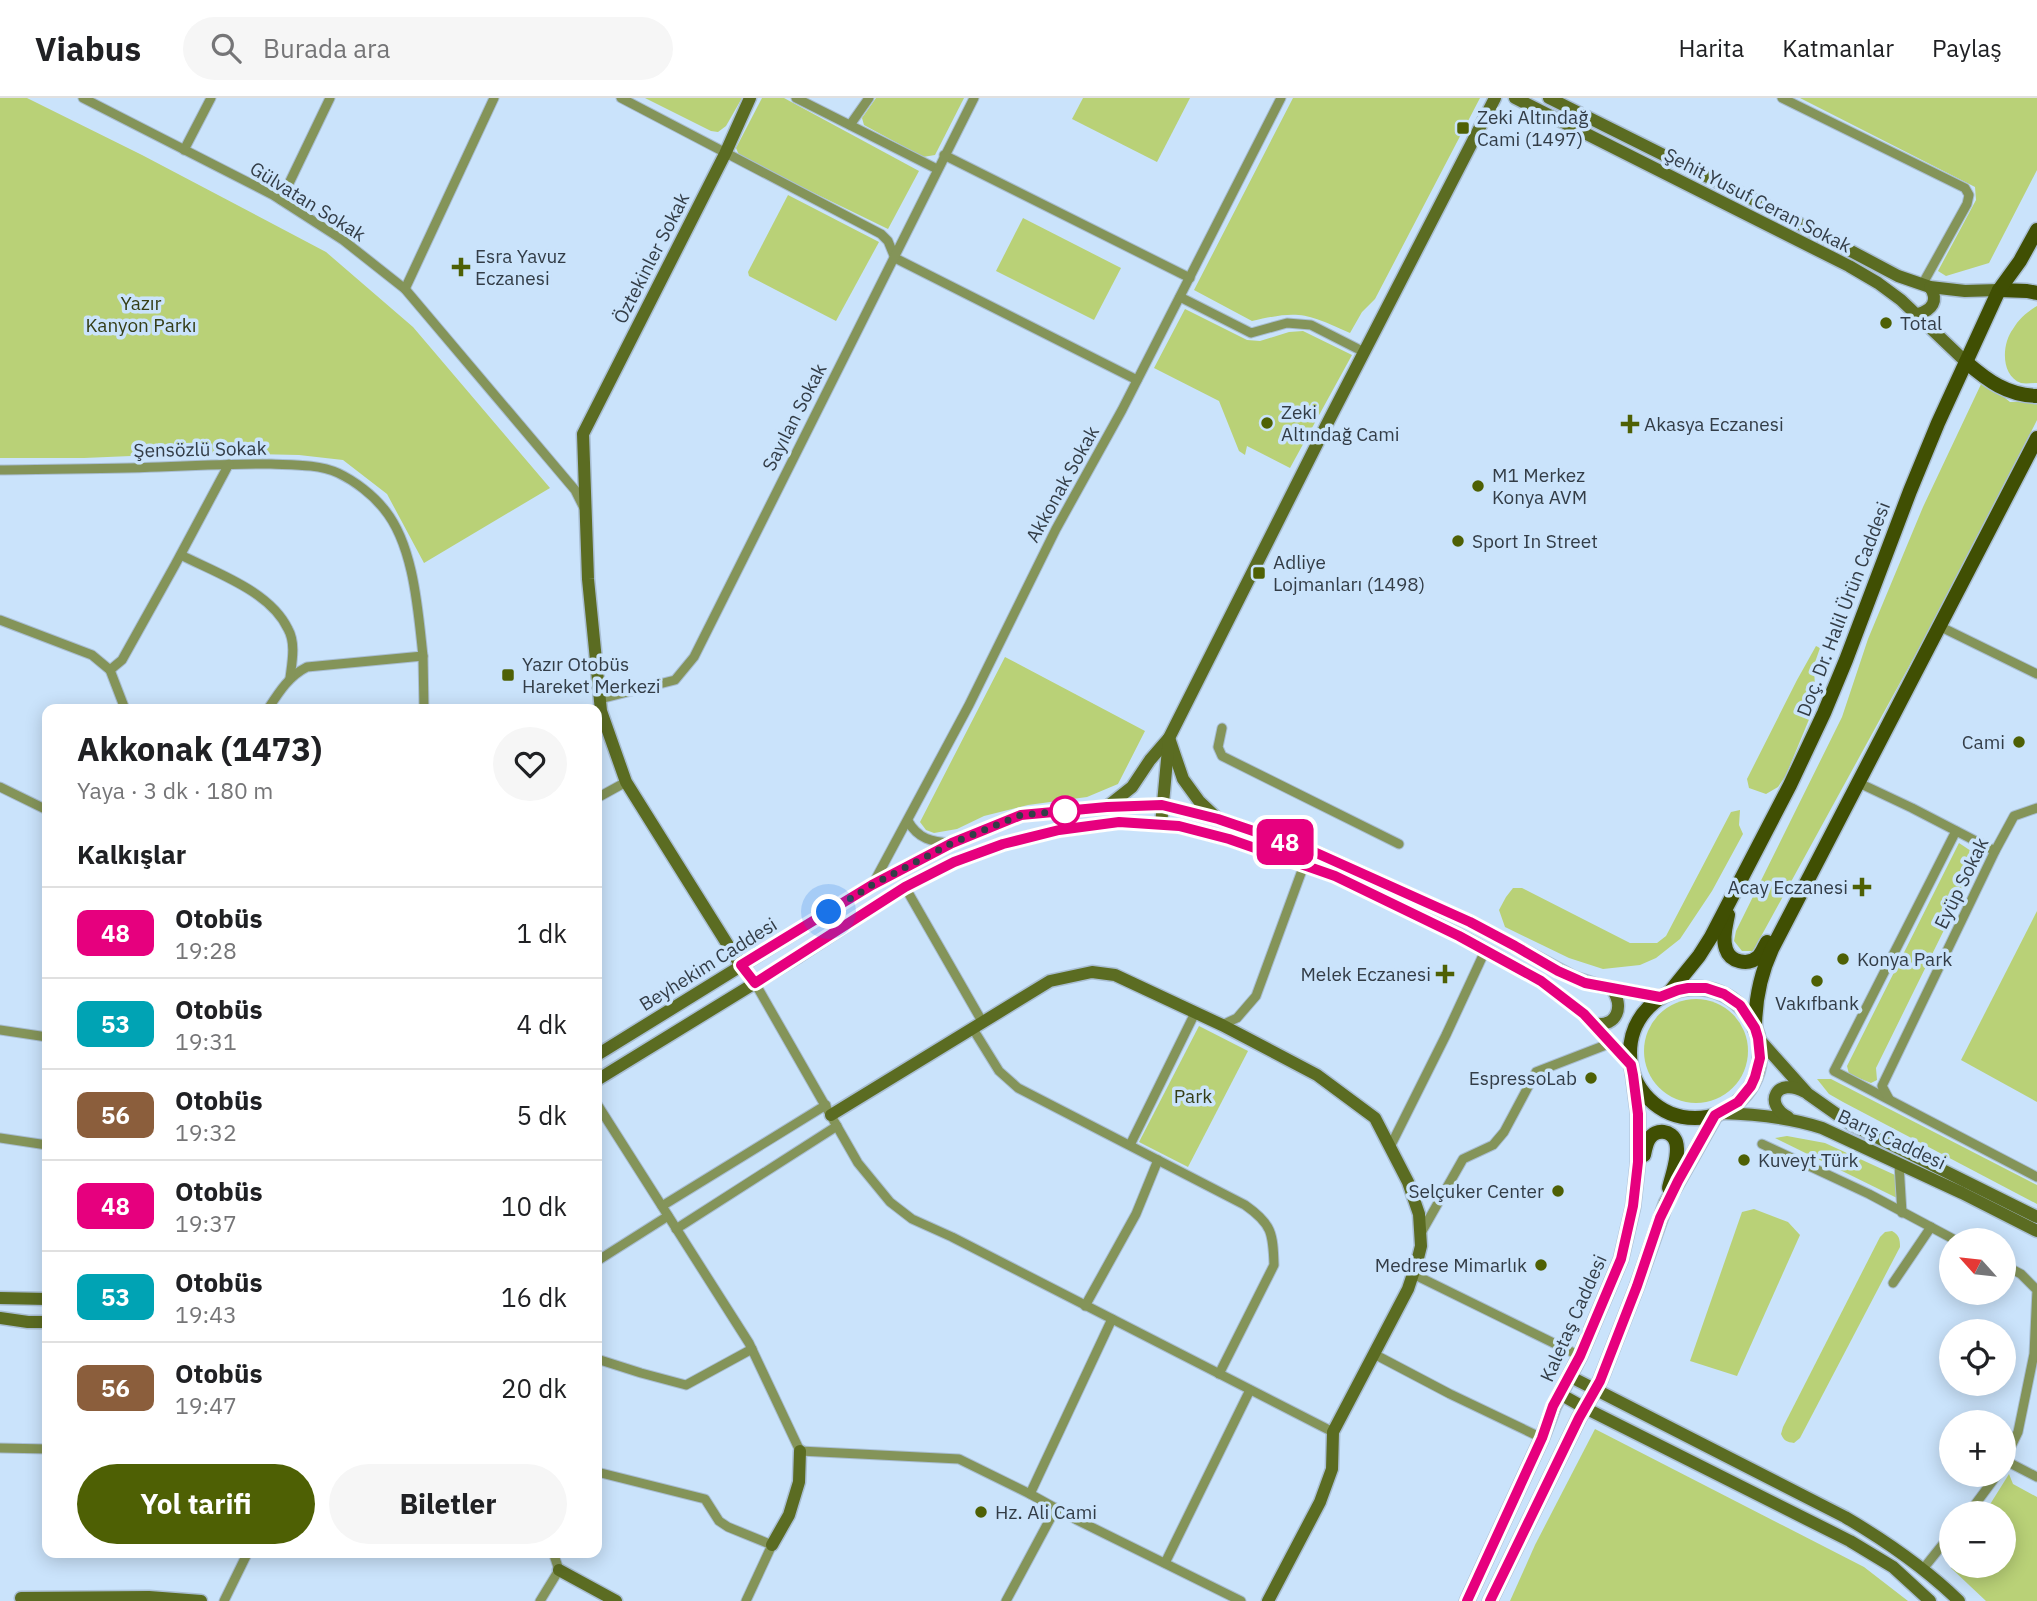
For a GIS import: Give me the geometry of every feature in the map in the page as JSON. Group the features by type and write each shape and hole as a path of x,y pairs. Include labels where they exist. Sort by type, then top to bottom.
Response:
{"main road":[{"name":"Doç. Dr. Halil Ürün Caddesi","path":"1665,995 1699,956 1730,904 1824,713 1923,458 1999,290 2020,261 2037,230"},
{"path":"1999,290 2037,293"},
{"path":"1966,362 2004,390 2037,396"},
{"path":"1757,1033 1740,1005 1715,991 1688,988 1665,995 1646,1010 1635,1027 1630,1046 1632,1070 1645,1095 1664,1110 1686,1118 1718,1114 1745,1095 1755,1077 1760,1058 1757,1033 1758,994 1765,964 2037,438"},
{"path":"1730,904 1725,931 1726,950 1730,956 1742,962 1757,958 1774,930 1792,911"},
{"name":"Kaletaş Caddesi","path":"1467,1601 1616,1275 1636,1189 1639,1137 1632,1070"},
{"path":"1666,1203 1718,1114"},
{"path":"1490,1601 1595,1391 1637,1286 1666,1203 1677,1153 1675,1139 1671,1134 1658,1132 1648,1140 1636,1189"}],"street":[{"name":"Gülvatan Sokak","path":"83,98 281,200 343,240 405,289 575,490 585,509"},
{"path":"184,150 211,98"},
{"path":"281,200 330,98"},
{"path":"405,289 494,98"},
{"path":"621,98 880,234 888,241 895,258 1137,380"},
{"name":"Öztekinler Sokak","path":"585,509 583,433 725,154 750,98"},
{"path":"796,98 937,169"},
{"path":"850,125 869,98"},
{"name":"Sayılan Sokak","path":"600,699 675,680 694,657 974,98"},
{"name":"Akkonak Sokak","path":"872,885 969,705 1056,529 1137,380 1281,98"},
{"path":"1107,807 1132,787 1169,738 1496,98"},
{"name":"Şehit Yusuf Ceran Sokak","path":"1515,98 1849,266 1889,291 1966,362"},
{"name":"Şehit Yusuf Ceran Sokak","path":"1549,98 1764,205 1898,276 1926,286 1965,291 1999,290"},
{"path":"1782,98 1965,188 1969,195 1968,204 1926,286 1935,298 1933,304 1929,310 1917,314"},
{"path":"944,155 1190,278"},
{"path":"1180,297 1251,333 1287,323 1311,325 1364,352"},
{"path":"110,670 122,660 229,464"},
{"name":"Şensözlü Sokak","path":"0,470 229,464 307,465 338,473 364,489 386,511 407,555 423,656 424,704"},
{"path":"585,509 588,579 600,704"},
{"path":"181,555 256,593 277,612 289,630 293,651 290,679"},
{"path":"0,620 92,655 110,670 123,704"},
{"path":"1939,626 2037,674"},
{"path":"272,704 290,679 307,667 423,656"},
{"path":"602,713 626,782 755,983 858,1163 890,1202 912,1219 1333,1432"},
{"path":"1222,728 1218,747 1222,756 1399,844"},
{"path":"1161,825 1169,738"},
{"path":"1169,738 1183,779 1199,801 1218,819"},
{"path":"602,795 626,782"},
{"path":"1858,783 1995,851"},
{"path":"0,786 42,807"},
{"name":"Beyhekim Caddesi","path":"602,1052 872,885 952,843 1021,815 1107,807 1162,805 1218,819 1338,862 1470,922 1574,978 1612,989 1665,995"},
{"name":"Eyüp Sokak","path":"1890,1101 1882,1086 1995,851 2014,816 2037,808"},
{"path":"908,821 922,838 933,842 952,843"},
{"name":"Beyhekim Caddesi","path":"602,1077 905,887 954,862 1025,838 1059,830 1119,822 1179,826 1229,839 1335,876 1459,936 1541,981 1594,1024 1632,1070"},
{"path":"1956,831 1834,1071 2037,1177"},
{"path":"1222,1025 1237,1018 1256,996 1304,865"},
{"path":"905,887 999,1071 1018,1088 1245,1205 1262,1217 1269,1227 1274,1265 1219,1374"},
{"path":"1390,1147 1485,951"},
{"path":"662,1206 831,1115 1050,981 1092,972 1115,975 1222,1025 1317,1074 1375,1118 1408,1182 1419,1214 1421,1246 1408,1289 1333,1432 1332,1469 1320,1502 1268,1601"},
{"path":"1594,1024 1608,1023 1616,1015 1619,1005 1612,989"},
{"path":"1130,1145 1195,1013"},
{"path":"0,1030 42,1036"},
{"name":"Barış Caddesi","path":"1757,1033 1808,1094 1852,1125 2037,1216"},
{"path":"1420,1234 1463,1159 1493,1145 1504,1132 1536,1072 1611,1043"},
{"path":"1794,1121 1777,1108 1776,1095 1781,1088 1787,1086 1808,1094"},
{"path":"602,1112 752,1349 800,1451 799,1482 789,1515 746,1601"},
{"name":"Barış Caddesi","path":"1718,1114 1758,1115 1794,1121 1839,1135 2037,1231"},
{"path":"676,1229 831,1115"},
{"path":"0,1138 42,1144"},
{"path":"1762,1144 1869,1194 1939,1231"},
{"path":"1085,1306 1136,1214 1158,1160"},
{"path":"1899,1164 1902,1213"},
{"path":"602,1258 668,1216"},
{"path":"1893,1283 1931,1227"},
{"path":"2016,1271 2037,1290 2035,1354 2016,1436"},
{"path":"1413,1274 1580,1356"},
{"path":"0,1298 42,1299"},
{"path":"0,1318 42,1322"},
{"path":"1030,1494 1112,1320"},
{"path":"602,1361 686,1385 752,1349"},
{"path":"1374,1354 1542,1438"},
{"path":"1569,1376 1845,1517 1879,1537 1923,1569 1959,1601"},
{"path":"1165,1563 1250,1390"},
{"path":"1560,1394 1850,1541 1892,1567 1930,1601"},
{"path":"0,1448 42,1449"},
{"path":"800,1451 959,1458 1241,1601"},
{"path":"2016,1466 2037,1477"},
{"path":"602,1473 705,1499 719,1521 772,1545"},
{"path":"1006,1601 1056,1508"},
{"path":"1923,1569 1939,1549"},
{"path":"224,1601 245,1558"},
{"path":"555,1558 559,1570 616,1601"},
{"path":"540,1601 559,1570"},
{"path":"16,1599 149,1597 201,1601"}],"green space":[{"name":"Yazır Kanyon Parkı","path":"0,98 27,98 326,252 413,327 550,488 424,563 387,494 343,460 299,455 201,453 0,458"},
{"path":"645,98 742,98 726,126 718,132"},
{"path":"762,98 784,98 919,171 888,229 740,157 736,148"},
{"path":"876,98 964,98 935,155 923,157 864,125 862,118"},
{"path":"1083,98 1190,98 1157,162 1072,119"},
{"path":"1293,98 1480,98 1375,299 1362,312 1350,333 1302,315 1281,315 1252,321 1194,290"},
{"path":"1800,98 2037,98 2037,170 1989,263 1946,276 1938,271 1976,200 1975,187"},
{"path":"788,195 879,242 836,321 749,276 748,272"},
{"path":"1023,218 1121,268 1094,320 996,271"},
{"path":"2037,306 2037,383 2021,383 2009,373 2005,350 2009,335 2018,322"},
{"path":"1185,309 1247,340 1260,341 1289,332 1303,331 1352,355 1290,468 1247,446 1245,455 1239,451 1219,401 1154,368"},
{"path":"1983,380 2010,402 2037,401 2037,420 1958,577 1753,951 1742,951 1734,941 1736,931 1842,717 1868,639 1923,507"},
{"path":"1816,646 1820,648 1814,665 1815,689 1810,717 1786,775 1778,787 1766,794 1749,788 1747,779"},
{"path":"1005,657 1145,731 1118,784 1087,797 1028,805 984,816 957,829 934,833 926,830 920,822"},
{"path":"1740,810 1739,825 1743,834 1712,891 1680,939 1656,958 1640,965 1603,969 1569,958 1505,927 1499,910 1513,888 1522,888 1630,943 1657,943 1666,936 1731,812"},
{"path":"1959,843 1971,851 1978,861 1876,1068 1877,1080 1871,1083 1849,1074 1847,1066"},
{"path":"2037,911 2037,1102 1961,1060"},
{"path":"1696,999 1716,1003 1733,1014 1744,1031 1748,1051 1744,1071 1733,1088 1716,1099 1696,1103 1676,1099 1659,1088 1648,1071 1644,1051 1648,1031 1659,1014 1676,1003"},
{"name":"Park","path":"1199,1026 1248,1051 1188,1167 1139,1142"},
{"path":"1817,1079 1831,1079 2037,1185 2037,1204 1843,1102 1829,1094"},
{"path":"1787,1136 1825,1143 1895,1175 1898,1183 1897,1198 1775,1138"},
{"path":"1754,1209 1788,1222 1800,1235 1737,1376 1690,1361 1742,1212"},
{"path":"1892,1231 1899,1238 1900,1247 1800,1438 1794,1443 1788,1442 1781,1434 1783,1427 1880,1237 1885,1232"},
{"path":"1595,1429 1864,1567 1908,1601 1510,1601 1535,1545"},
{"path":"2016,1486 2037,1497 2037,1601 1986,1601 1962,1578 2016,1578 2016,1501 1992,1501 2001,1487"}],"bus line":[{"name":"48","path":"1467,1601 1542,1438 1553,1406 1580,1356 1616,1275 1630,1223 1636,1189 1639,1137 1631,1065 1584,1014 1541,981 1459,936 1335,876 1229,839 1179,826 1119,822 1059,830 1003,844 954,862 905,887 755,983 741,965 872,885 952,843 1021,815 1162,805 1218,819 1312,851 1470,922 1585,983 1660,997 1688,988 1706,988 1724,994 1740,1005 1751,1020 1758,1038 1760,1058 1755,1077 1738,1102 1715,1115 1666,1203 1637,1286 1595,1391 1579,1418 1490,1601"}],"place":[{"name":"Zeki Altındağ Cami (1497)","path":"1463,128"},
{"name":"Esra Yavuz Eczanesi","path":"461,267"},
{"name":"Total","path":"1886,323"},
{"name":"Zeki Altındağ Cami","path":"1267,423"},
{"name":"Akasya Eczanesi","path":"1630,424"},
{"name":"M1 Merkez Konya AVM","path":"1478,486"},
{"name":"Sport In Street","path":"1458,541"},
{"name":"Adliye Lojmanları (1498)","path":"1259,573"},
{"name":"Yazır Otobüs Hareket Merkezi","path":"508,675"},
{"name":"Cami","path":"2019,742"},
{"name":"Acay Eczanesi","path":"1862,887"},
{"name":"Konya Park","path":"1843,959"},
{"name":"Melek Eczanesi","path":"1445,974"},
{"name":"Vakıfbank","path":"1817,981"},
{"name":"EspressoLab","path":"1591,1078"},
{"name":"Kuveyt Türk","path":"1744,1160"},
{"name":"Selçuker Center","path":"1558,1191"},
{"name":"Medrese Mimarlık","path":"1541,1265"},
{"name":"Hz. Ali Cami","path":"981,1512"}],"route":[{"path":"829,912 872,885 952,843 1021,815 1065,811"}]}
